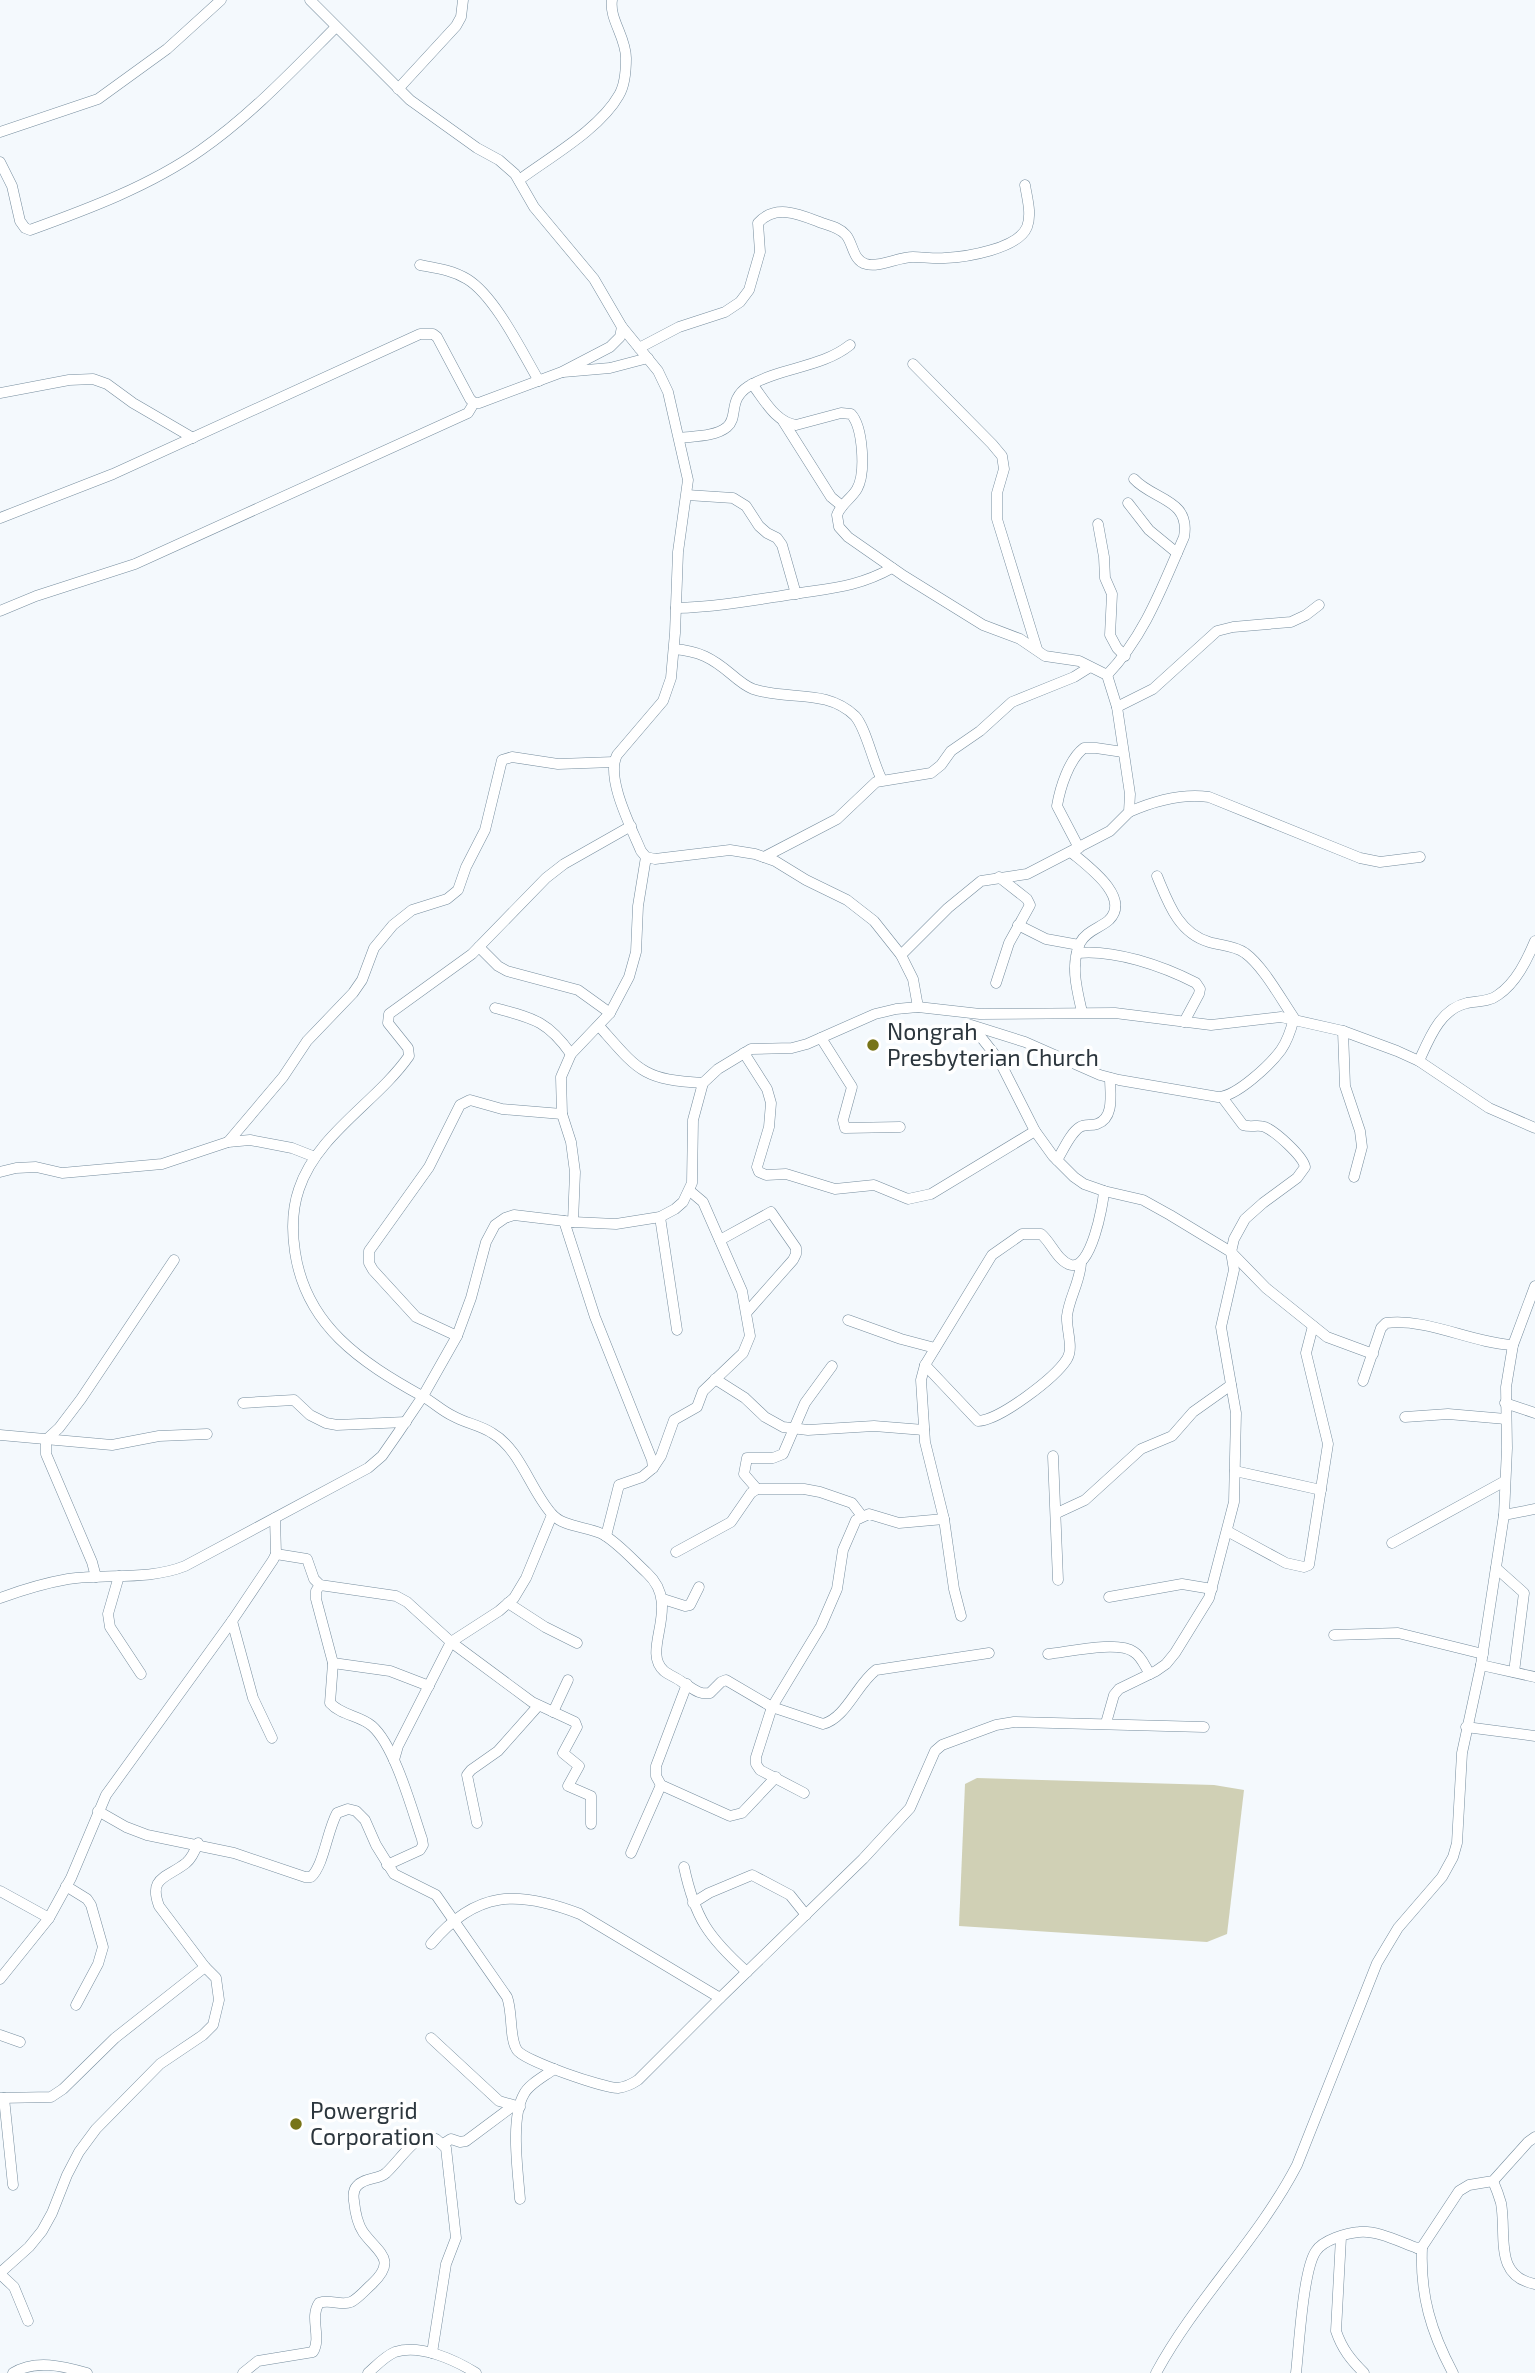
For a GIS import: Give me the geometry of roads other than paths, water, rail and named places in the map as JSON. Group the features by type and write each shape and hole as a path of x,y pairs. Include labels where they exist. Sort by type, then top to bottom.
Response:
{"street":[{"path":"0,132 98,99 167,49 221,0"},
{"path":"310,0 398,89 443,125 509,168 534,207 594,279 622,327 658,371 668,393 687,471 687,495 678,542 674,649 667,694 614,762 616,786 641,851 646,856 664,859 730,850 764,857 857,906 874,921 901,955 913,979 918,1007"},
{"path":"398,89 456,26 463,12 463,0"},
{"path":"519,180 586,131 620,94 626,57 624,42 611,8 612,0"},
{"path":"0,162 12,186 24,228 30,230 64,217 131,189 200,150 284,81 336,27"},
{"path":"639,348 679,327 725,312 740,302 749,290 760,252 758,223 768,215 777,212 793,213 840,229 847,236 862,264 871,265 915,257 955,257 993,249 1027,229 1029,217 1025,185"},
{"path":"420,265 456,274 468,280 482,293 504,323 539,381"},
{"path":"0,611 36,596 135,564 468,413 474,403 497,398 562,372 610,347 620,337 622,327"},
{"path":"0,518 113,474 425,333 433,334 442,342 474,403"},
{"path":"679,438 726,428 731,421 736,399 752,384 781,372 836,356 850,345"},
{"path":"562,372 610,369 648,358"},
{"path":"913,364 1002,456 1004,469 997,493 997,519 1037,650"},
{"path":"0,393 69,380 93,379 107,384 133,403 193,438"},
{"path":"752,384 783,421 831,497 842,506"},
{"path":"783,421 796,425 841,413 851,414 855,418 861,440 859,485 837,515 839,527 855,542 970,618 1020,639 1045,656 1079,661 1107,675 1117,706 1130,794 1129,812"},
{"path":"1107,675 1125,656 1146,623 1185,528 1179,511 1170,501 1147,491 1134,479"},
{"path":"687,495 733,498 746,506 759,526 777,538 782,545 796,594"},
{"path":"1128,503 1149,530 1177,553"},
{"path":"1098,524 1105,578 1112,594 1110,635 1125,656"},
{"path":"676,608 713,607 860,583 892,568"},
{"path":"1117,706 1153,689 1217,631 1291,622 1318,605"},
{"path":"674,649 703,654 742,683 757,690 824,698 841,706 860,723 883,780"},
{"path":"764,857 837,819 871,785 883,780 931,773 951,751 980,731 1012,702 1074,677 1090,667"},
{"path":"1082,1012 1075,975 1078,949 1087,934 1113,914 1113,900 1110,887 1075,850 1057,806 1064,781 1076,757 1084,748 1096,747 1122,752"},
{"path":"228,1142 283,1077 307,1041 353,993 362,981 374,948 393,925 412,910 447,899 458,890 466,867 485,830 502,760 512,757 558,764 614,762"},
{"path":"901,955 948,908 981,881 1027,874 1110,831 1129,812 1161,800 1209,797 1360,859 1380,862 1420,857"},
{"path":"631,826 579,854 546,878 479,947 389,1014 388,1023 408,1048 409,1056 315,1157 299,1189 293,1219 298,1269 304,1292 315,1311 355,1354 389,1379 423,1396 453,1416 491,1432 515,1458 552,1515 568,1524 606,1536 652,1578 659,1586 663,1599 656,1654 659,1664 664,1671 695,1691 710,1693 721,1682 726,1681 772,1707 823,1724 838,1715 876,1670 989,1653"},
{"path":"646,856 638,906 634,963 610,1013 571,1054 561,1077 562,1114 575,1172 568,1222 595,1317 653,1468"},
{"path":"1157,876 1172,912 1188,930 1207,942 1232,946 1253,959 1294,1018"},
{"path":"996,983 1002,958 1029,908 1029,901 999,877"},
{"path":"1018,925 1078,949 1115,955 1196,983 1200,989 1199,994 1184,1022"},
{"path":"1419,1061 1431,1034 1452,1011 1466,1003 1493,998 1505,989 1521,969 1535,940"},
{"path":"479,947 507,971 578,990 610,1013"},
{"path":"0,1598 68,1579 170,1572 368,1468 382,1456 423,1396 457,1336 471,1298 486,1241 495,1225 514,1215 568,1222 616,1224 660,1217 683,1202 692,1183 693,1120 703,1083 709,1075 744,1053 762,1047 792,1048 884,1011 918,1007 956,1013 1115,1013 1211,1025 1272,1017 1294,1018 1343,1031 1419,1061 1489,1108 1535,1128"},
{"path":"495,1008 531,1018 549,1027 571,1054"},
{"path":"956,1013 971,1025 999,1060 1035,1131 1058,1160 1084,1184 1143,1200 1231,1252 1266,1288 1336,1342 1373,1354"},
{"path":"971,1025 1025,1042 1078,1067 1110,1078 1222,1097 1233,1093 1273,1059 1289,1035 1294,1018"},
{"path":"599,1026 621,1052 646,1074 674,1082 703,1083"},
{"path":"1343,1031 1345,1086 1360,1131 1362,1147 1354,1177"},
{"path":"821,1038 852,1087 842,1120 845,1128 900,1126"},
{"path":"744,1053 770,1096 772,1113 757,1167 758,1172 766,1175 786,1174 835,1189 874,1185 897,1196 917,1198 931,1194 1035,1131"},
{"path":"1058,1160 1076,1130 1105,1119 1110,1107 1110,1078"},
{"path":"1106,1723 1114,1695 1119,1689 1166,1664 1209,1598 1234,1502 1236,1413 1221,1327 1234,1270 1231,1252 1234,1239 1245,1219 1297,1178 1304,1167 1303,1158 1265,1127 1243,1125 1222,1097"},
{"path":"457,1336 424,1322 405,1306 373,1270 369,1263 369,1251 429,1167 457,1111 465,1101 512,1110 562,1114"},
{"path":"0,1172 36,1167 62,1173 162,1164 228,1142 250,1140 292,1148 315,1157"},
{"path":"606,1536 619,1485 642,1477 653,1468 661,1455 674,1420 697,1407 703,1391 746,1348 750,1336 742,1291 702,1202 690,1191"},
{"path":"925,1365 978,1421 1013,1406 1052,1376 1067,1360 1067,1316 1079,1279 1081,1263 1090,1249 1101,1212 1104,1191"},
{"path":"720,1240 771,1212 796,1248 793,1260 747,1312"},
{"path":"660,1217 677,1330"},
{"path":"961,1616 954,1589 944,1519 924,1430 920,1394 925,1365 992,1255 1011,1241 1022,1234 1041,1234 1067,1264 1074,1266 1081,1263"},
{"path":"96,1577 46,1454 46,1440 81,1399 174,1260"},
{"path":"1156,2373 1173,2342 1268,2216 1284,2189 1297,2165 1377,1963 1398,1928 1442,1877 1453,1857 1458,1829 1460,1773 1466,1727 1482,1659 1504,1514 1505,1403 1513,1345 1535,1286"},
{"path":"848,1320 935,1348"},
{"path":"1363,1381 1381,1328 1386,1323 1424,1325 1485,1341 1513,1345"},
{"path":"1227,1531 1286,1563 1304,1567 1309,1565 1328,1444 1306,1353 1313,1326"},
{"path":"757,1489 744,1474 747,1458 778,1457 783,1454 805,1403 832,1366"},
{"path":"715,1379 745,1398 775,1424 794,1429 874,1426 924,1430"},
{"path":"1057,1513 1084,1500 1141,1449 1172,1436 1193,1412 1231,1385"},
{"path":"243,1403 294,1400 317,1420 337,1425 405,1422"},
{"path":"1505,1403 1535,1413"},
{"path":"1405,1417 1448,1414 1506,1419"},
{"path":"0,1436 112,1446 159,1436 207,1434"},
{"path":"1053,1456 1058,1580"},
{"path":"1235,1471 1321,1490"},
{"path":"1392,1543 1506,1481"},
{"path":"676,1552 730,1522 751,1493 757,1489 804,1489 820,1492 852,1503 862,1516"},
{"path":"1504,1514 1535,1509"},
{"path":"804,1793 760,1770 755,1757 772,1707 821,1626 837,1588 844,1550 856,1520 869,1514 900,1523 944,1519"},
{"path":"394,1760 398,1746 451,1642 514,1598 526,1578 552,1515"},
{"path":"0,1979 49,1919 98,1811 114,1784 232,1621 276,1554 275,1518"},
{"path":"276,1554 307,1559 314,1579 320,1585 396,1596 407,1602 451,1642 538,1706 577,1724 563,1753 579,1766 568,1786 591,1796 591,1824"},
{"path":"1496,1569 1524,1593 1514,1672"},
{"path":"118,1576 108,1614 110,1627 141,1674"},
{"path":"1109,1597 1182,1584 1212,1589"},
{"path":"320,1585 316,1591 316,1599 333,1663 330,1703 345,1714 373,1726 394,1760 424,1845 420,1850 387,1864"},
{"path":"663,1599 690,1605 699,1587"},
{"path":"508,1604 577,1643"},
{"path":"232,1621 253,1698 272,1738"},
{"path":"1334,1635 1398,1633 1535,1677"},
{"path":"1048,1654 1127,1648 1140,1657 1150,1674"},
{"path":"333,1663 390,1671 429,1686"},
{"path":"552,1712 568,1680"},
{"path":"687,1684 656,1766 656,1776 661,1785 730,1816 736,1816 743,1813 776,1777"},
{"path":"477,1823 467,1775 498,1751 538,1706"},
{"path":"98,1811 147,1835 198,1843 305,1877 311,1877 318,1869 337,1813 348,1809 356,1811 365,1820 394,1874 401,1880 436,1895 507,1997 517,2050 523,2057 615,2088 629,2086 638,2080 863,1859 910,1808 930,1758 943,1745 1014,1722 1204,1727"},
{"path":"1466,1727 1535,1736"},
{"path":"631,1853 661,1785"},
{"path":"28,2321 14,2287 0,2274 42,2231 73,2164 96,2129 160,2064 203,2035 213,2025 219,2000 216,1978 205,1968 159,1906 155,1895 155,1887 160,1880 187,1863 198,1843"},
{"path":"684,1867 693,1903 717,1945 747,1972"},
{"path":"693,1903 709,1893 752,1875 790,1895 806,1915"},
{"path":"66,1886 80,1894 91,1905 103,1947 98,1964 76,2005"},
{"path":"0,1891 49,1919"},
{"path":"431,1944 453,1921 482,1903 513,1897 562,1907 597,1922 720,1998"},
{"path":"13,2185 2,2098 51,2097 63,2089 115,2038 205,1968"},
{"path":"0,2035 20,2042"},
{"path":"431,2038 499,2101 516,2106"},
{"path":"443,2144 451,2138 460,2142 466,2141 516,2106 526,2090 554,2069"},
{"path":"516,2106 520,2199"},
{"path":"243,2373 258,2361 313,2352 317,2345 315,2313 319,2303 329,2301 347,2304 356,2299 383,2270 384,2258 381,2251 362,2230 355,2215 355,2188 363,2181 383,2176 420,2138 426,2136 443,2144"},
{"path":"1417,2248 1427,2244 1459,2191 1469,2185 1493,2181 1535,2137"},
{"path":"432,2353 446,2264 456,2238 448,2163 443,2144"},
{"path":"1493,2181 1501,2204 1505,2255 1509,2268 1516,2277 1535,2284"},
{"path":"1296,2373 1307,2278 1314,2253 1325,2242 1358,2232 1369,2232 1422,2248 1421,2274 1429,2320 1453,2373"},
{"path":"1340,2237 1336,2331 1349,2359 1364,2373"},
{"path":"368,2373 395,2353 407,2351 432,2353 458,2361 476,2373"},
{"path":"13,2373 22,2367 40,2365 87,2373"}],"place":[{"name":"Nongrah Presbyterian Church","path":"873,1045"},
{"name":"Powergrid Corporation","path":"296,2124"}]}
